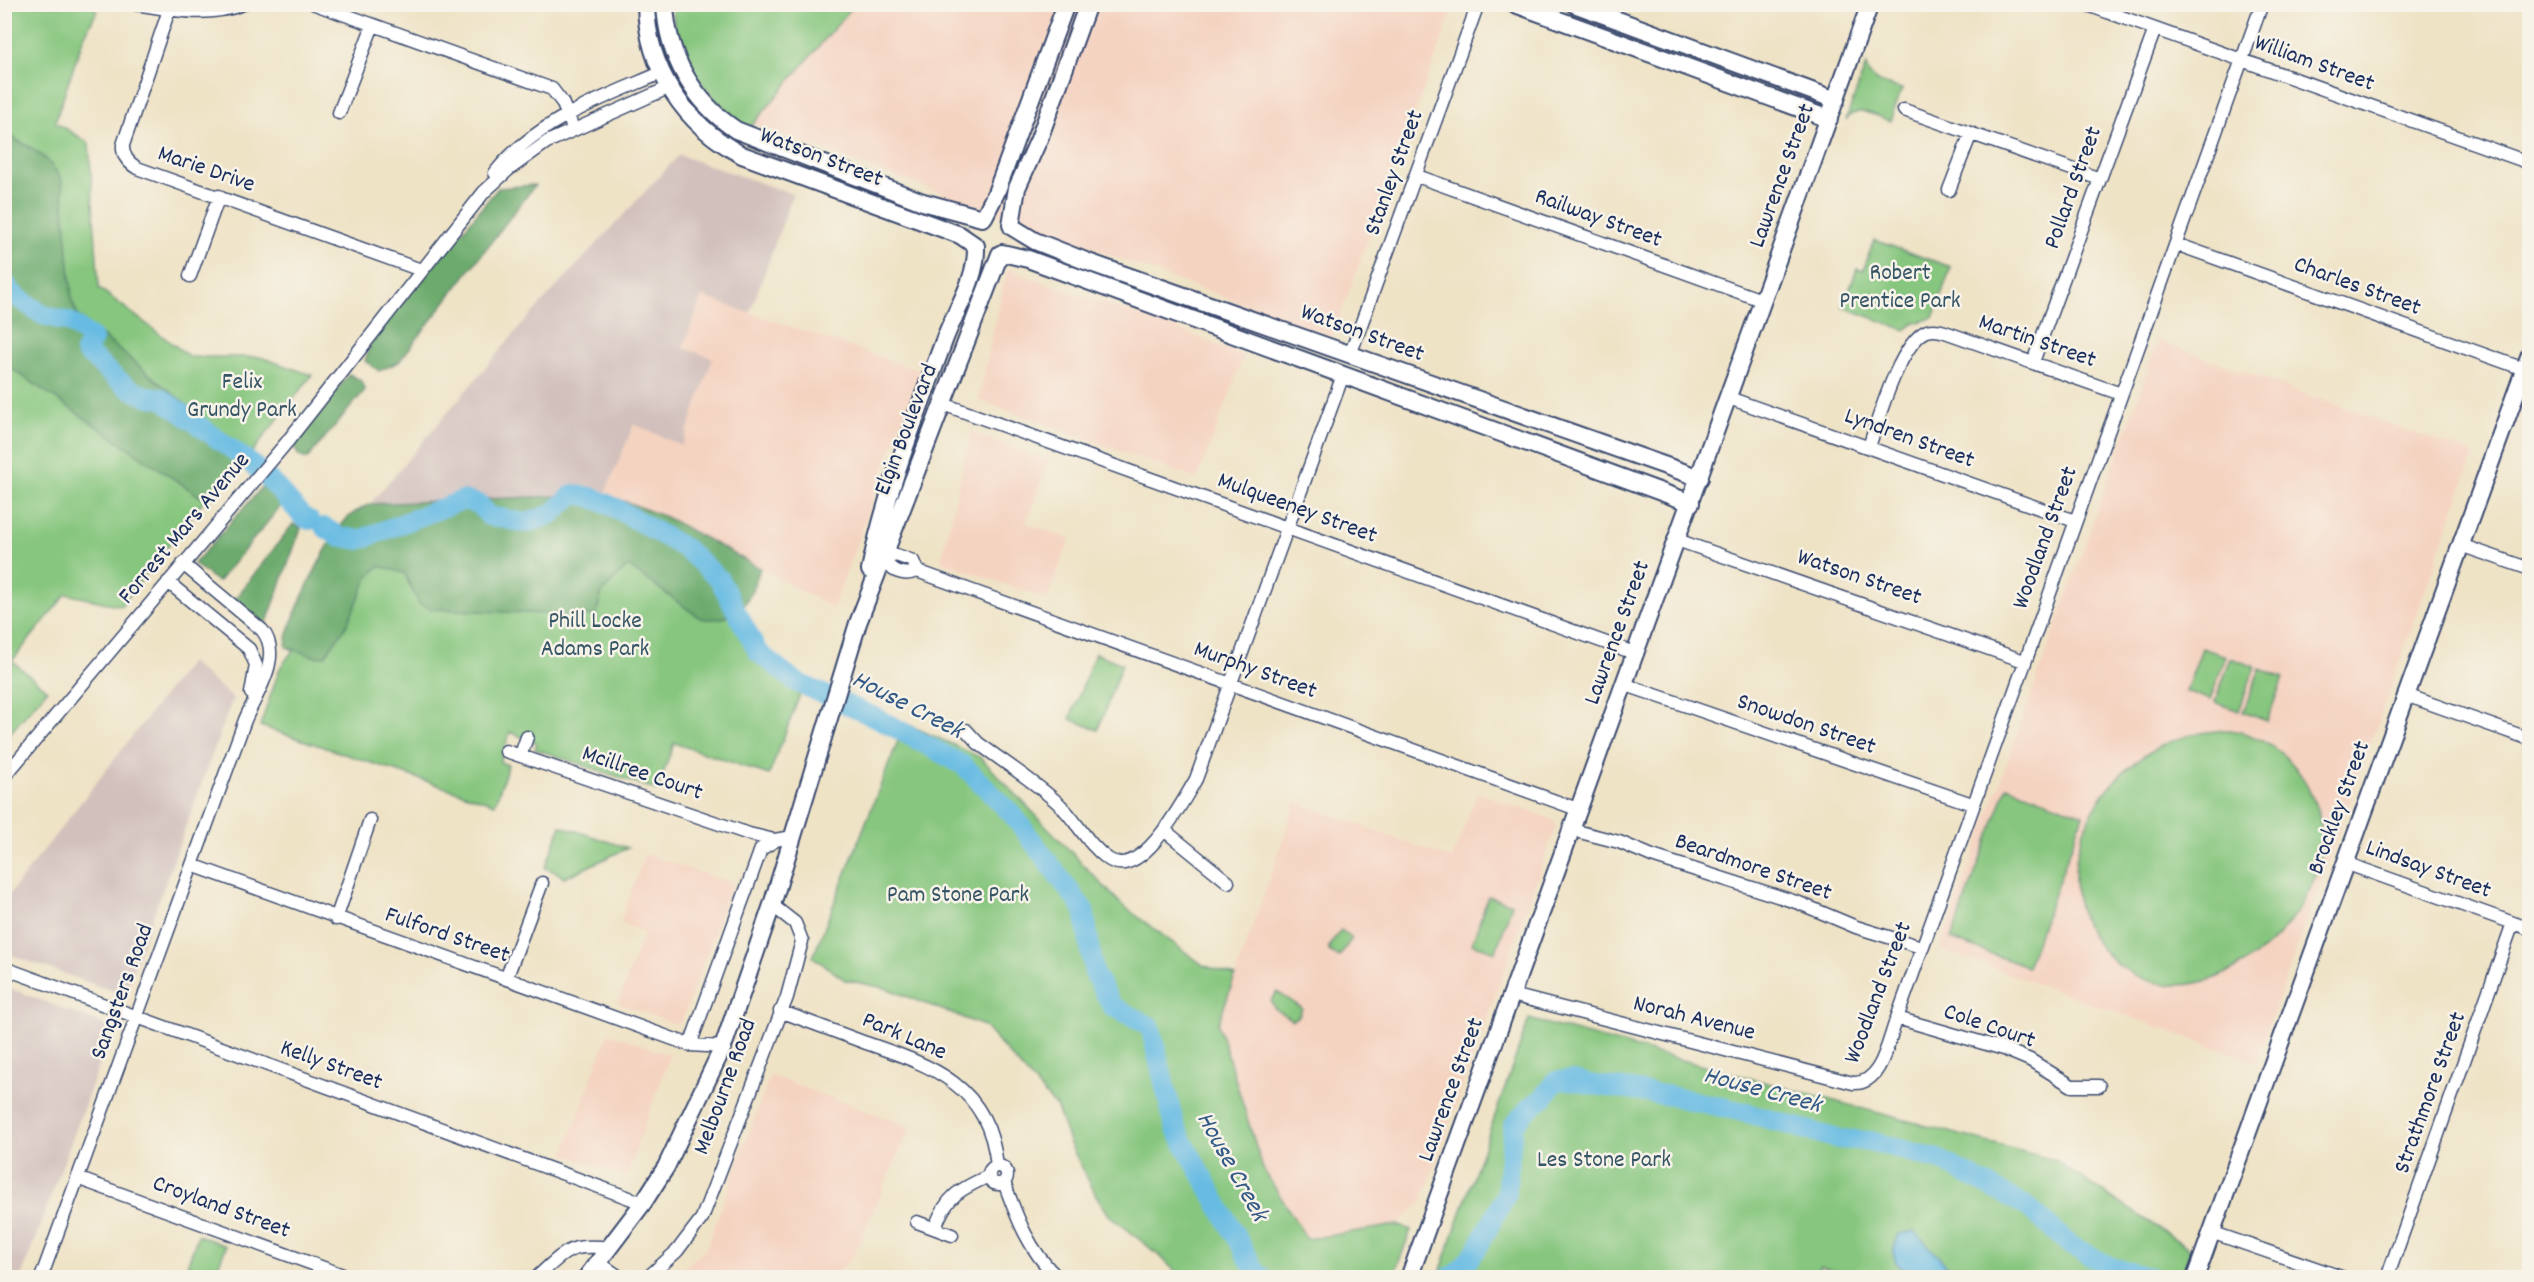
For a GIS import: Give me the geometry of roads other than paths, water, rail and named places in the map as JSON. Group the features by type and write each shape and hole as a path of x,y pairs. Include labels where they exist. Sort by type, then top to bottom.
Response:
{"main road":[{"path":"646,4 652,46 664,81 682,73 669,34 665,4"},
{"path":"1066,4 996,194 973,233 976,247 986,255 1001,254 1011,245 1011,226 1018,183 1039,139 1088,4"},
{"path":"1515,4 1549,10 1757,93 1830,119"},
{"path":"1574,4 1836,100"},
{"name":"Lawrence Street","path":"1409,1278 1626,685 1870,4"},
{"name":"Watson Street","path":"682,73 716,115 752,138 953,213 983,218"},
{"path":"1757,93 1763,73"},
{"name":"Watson Street","path":"664,81 713,137 742,155 960,235 976,247"},
{"path":"742,155 752,138"},
{"path":"825,186 830,168"},
{"path":"983,218 1000,217 1011,226"},
{"name":"Watson Street","path":"1011,226 1035,241 1088,262 1700,478"},
{"name":"Elgin Boulevard","path":"841,679 890,520 907,440 952,319 972,276 976,247"},
{"name":"Watson Street","path":"1001,254 1028,259 1691,503"},
{"name":"Elgin Boulevard","path":"890,520 930,441 988,281 1001,254"},
{"path":"1082,280 1088,262"},
{"path":"1147,304 1154,285"},
{"path":"1307,362 1314,342"},
{"path":"1343,375 1350,355"},
{"name":"Brockley Street","path":"2195,1277 2528,360"},
{"path":"1382,389 1389,369"},
{"path":"907,440 920,444 930,441"},
{"path":"1642,484 1651,461"},
{"name":"Melbourne Road","path":"586,1278 643,1203 666,1167 716,1065 772,904 787,839 841,679"}],"street":[{"path":"135,4 169,10 212,12 243,4"},
{"path":"315,4 332,7 373,25 552,89 568,115 573,129"},
{"name":"Stanley Street","path":"1350,355 1478,4"},
{"name":"William Street","path":"2085,4 2529,163"},
{"name":"Woodland Street","path":"1866,1083 1877,1070 1897,1018 1972,804 2262,4"},
{"name":"Marie Drive","path":"169,10 123,150 126,158 137,168 421,270"},
{"path":"339,113 373,25"},
{"name":"Pollard Street","path":"2033,362 2155,30"},
{"name":"Forrest Mars Avenue","path":"4,777 247,490 484,192 499,169 519,148 568,115 664,81"},
{"name":"Forrest Mars Avenue","path":"484,192 537,148 664,81"},
{"path":"1904,110 2100,178"},
{"path":"1949,190 1971,133"},
{"name":"Railway Street","path":"1417,176 1764,301"},
{"path":"190,276 219,196"},
{"name":"Charles Street","path":"2175,244 2528,360"},
{"name":"Martin Street","path":"1869,447 1903,360 1918,337 1928,330 1945,332 2121,394"},
{"path":"966,730 978,742 1060,805 1101,853 1111,861 1129,862 1146,852 1164,830 1196,779 1343,375"},
{"name":"Lyndren Street","path":"1729,398 2075,521"},
{"name":"Mulqueeney Street","path":"943,404 1637,654"},
{"name":"Watson Street","path":"1677,540 2024,661"},
{"path":"2460,545 2529,569"},
{"name":"Murphy Street","path":"878,557 890,569 909,575 917,571 1580,810"},
{"name":"Sangsters Road","path":"41,1278 245,720 270,661 271,643 262,630 183,564"},
{"name":"Sangsters Road","path":"168,582 251,653 256,669 245,720"},
{"name":"Snowdon Street","path":"1626,685 1972,804"},
{"path":"2406,695 2529,739"},
{"path":"521,754 527,737"},
{"name":"Mcillree Court","path":"506,751 521,754 749,834 787,839"},
{"path":"336,919 370,820"},
{"path":"1164,830 1228,882"},
{"name":"Beardmore Street","path":"1572,830 1619,842 1652,856 1799,903 1856,927 1921,947"},
{"path":"749,834 757,846 758,857"},
{"path":"758,857 765,844 787,839"},
{"name":"Melbourne Road","path":"690,1045 758,857"},
{"name":"Lindsay Street","path":"2345,863 2529,929"},
{"name":"Fulford Street","path":"192,865 336,919 690,1045 723,1047"},
{"path":"506,979 542,883"},
{"name":"Melbourne Road","path":"647,1278 691,1234 702,1218 787,997 802,944 797,926 772,904"},
{"name":"Strathmore Street","path":"2387,1278 2514,923"},
{"name":"Kelly Street","path":"4,968 643,1203"},
{"name":"Norah Avenue","path":"1512,995 1853,1083 1866,1083"},
{"name":"Park Lane","path":"780,1011 919,1061 944,1073 975,1104 984,1119 994,1143 997,1166"},
{"name":"Cole Court","path":"1897,1018 2004,1049 2030,1060 2072,1086 2099,1086"},
{"name":"Fulford Street","path":"690,1045 716,1065"},
{"path":"1004,1182 993,1183 989,1176 991,1169 997,1166 1003,1167 1007,1172 1004,1182 1025,1235 1045,1266 1058,1278"},
{"path":"935,1228 952,1196 959,1190 989,1176"},
{"name":"Croyland Street","path":"77,1178 351,1278"},
{"path":"917,1222 952,1234"},
{"path":"2211,1232 2344,1278"},
{"path":"536,1278 566,1251 575,1247 586,1245 610,1248"},
{"path":"599,1263 621,1278"}],"water":[{"path":"1914,1231 1949,1268 1963,1277 1924,1276 1901,1268 1895,1260 1894,1249 1900,1234"}],"waterway":[{"name":"House Creek","path":"4,282 13,294 43,315 70,322 93,339 85,351 120,382 140,394 161,398 248,461 271,481 302,516 309,520"},
{"name":"House Creek","path":"324,527 338,536 359,540 463,500 479,504 489,516 527,523 552,514 573,494 591,497 616,508 686,549 719,579 758,652 796,682 879,719 963,765 1013,815 1084,910 1094,973 1112,1006 1150,1026 1175,1127 1256,1272 1263,1278"},
{"name":"House Creek","path":"1448,1278 1457,1274 1477,1249 1506,1195 1513,1126 1528,1109 1544,1097 1555,1081 1573,1080 1671,1096 1744,1112 1838,1139 1870,1141 1940,1160 2028,1207 2070,1245 2113,1268 2153,1278"}],"park label":[{"name":"Robert Prentice Park","path":"1900,288"},
{"name":"Felix Grundy Park","path":"242,397"},
{"name":"Phill Locke Adams Park","path":"595,636"},
{"name":"Pam Stone Park","path":"958,896"},
{"name":"Les Stone Park","path":"1604,1161"}]}
